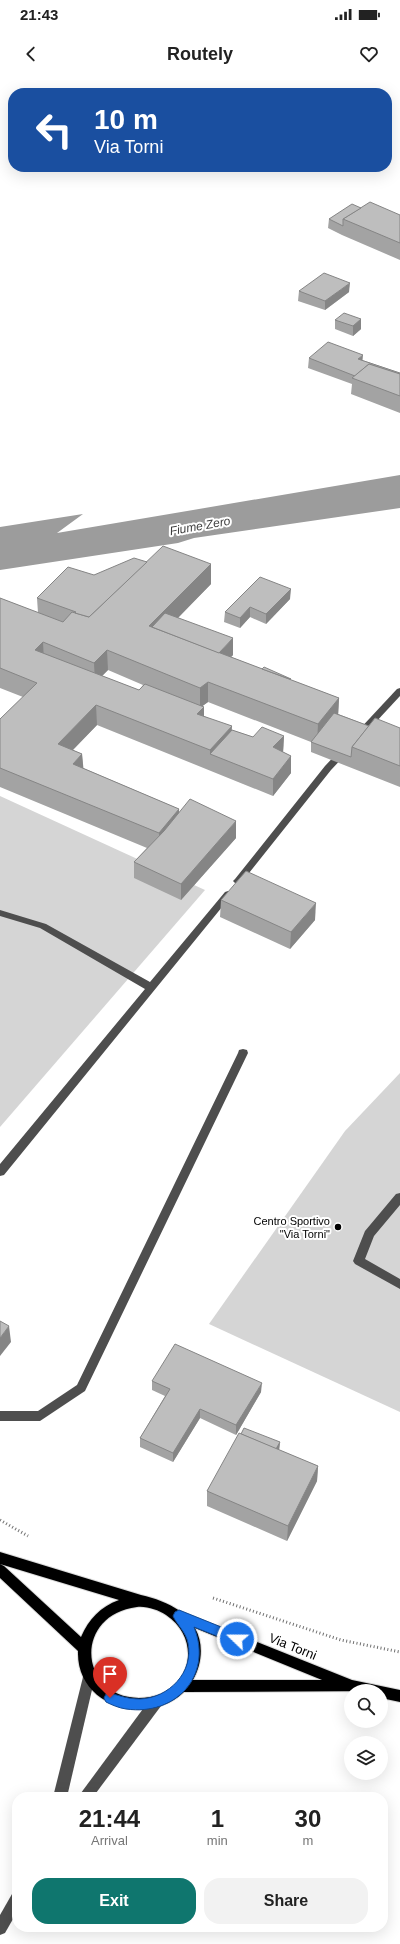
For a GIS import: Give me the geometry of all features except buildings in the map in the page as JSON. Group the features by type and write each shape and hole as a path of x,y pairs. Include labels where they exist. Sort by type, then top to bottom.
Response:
{"main road":[{"name":"Via Torni","path":"0,1558 141,1601 155,1603 168,1608 179,1616 347,1684"},
{"path":"0,1570 84,1648"},
{"name":"Via Torni","path":"141,1601 120,1605 110,1609 97,1620 88,1633 84,1648 84,1663 89,1677 98,1689 110,1698 125,1704 141,1705 156,1702 170,1696 181,1686 190,1673 194,1658 194,1643 188,1628 179,1616"},
{"name":"Via Torni","path":"181,1686 344,1686"},
{"path":"388,1693 400,1696"}],"street":[{"path":"0,1172 211,917 328,768 400,692"},
{"path":"0,913 43,926 152,988"},
{"path":"0,1416 40,1416 81,1388 243,1053"},
{"path":"400,1197 369,1234 359,1261 400,1284"},
{"path":"61,1792 89,1677"},
{"path":"89,1792 156,1702"},
{"path":"0,1928 12,1908"}],"shaded area":[{"path":"0,796 205,890 0,1127"},
{"name":"Centro Sportivo \"Via Torni\"","path":"400,1073 400,1412 209,1324 345,1131"}],"water":[{"name":"Fiume Zero","path":"400,475 400,508 194,538 178,543 0,570 0,527 83,514 57,533"}],"place":[{"name":"Centro Sportivo \"Via Torni\"","path":"338,1227"}],"route":[{"path":"110,1698 125,1704 141,1705 156,1702 170,1696 181,1686 190,1673 194,1658 194,1643 188,1628 179,1616 237,1639"}]}
